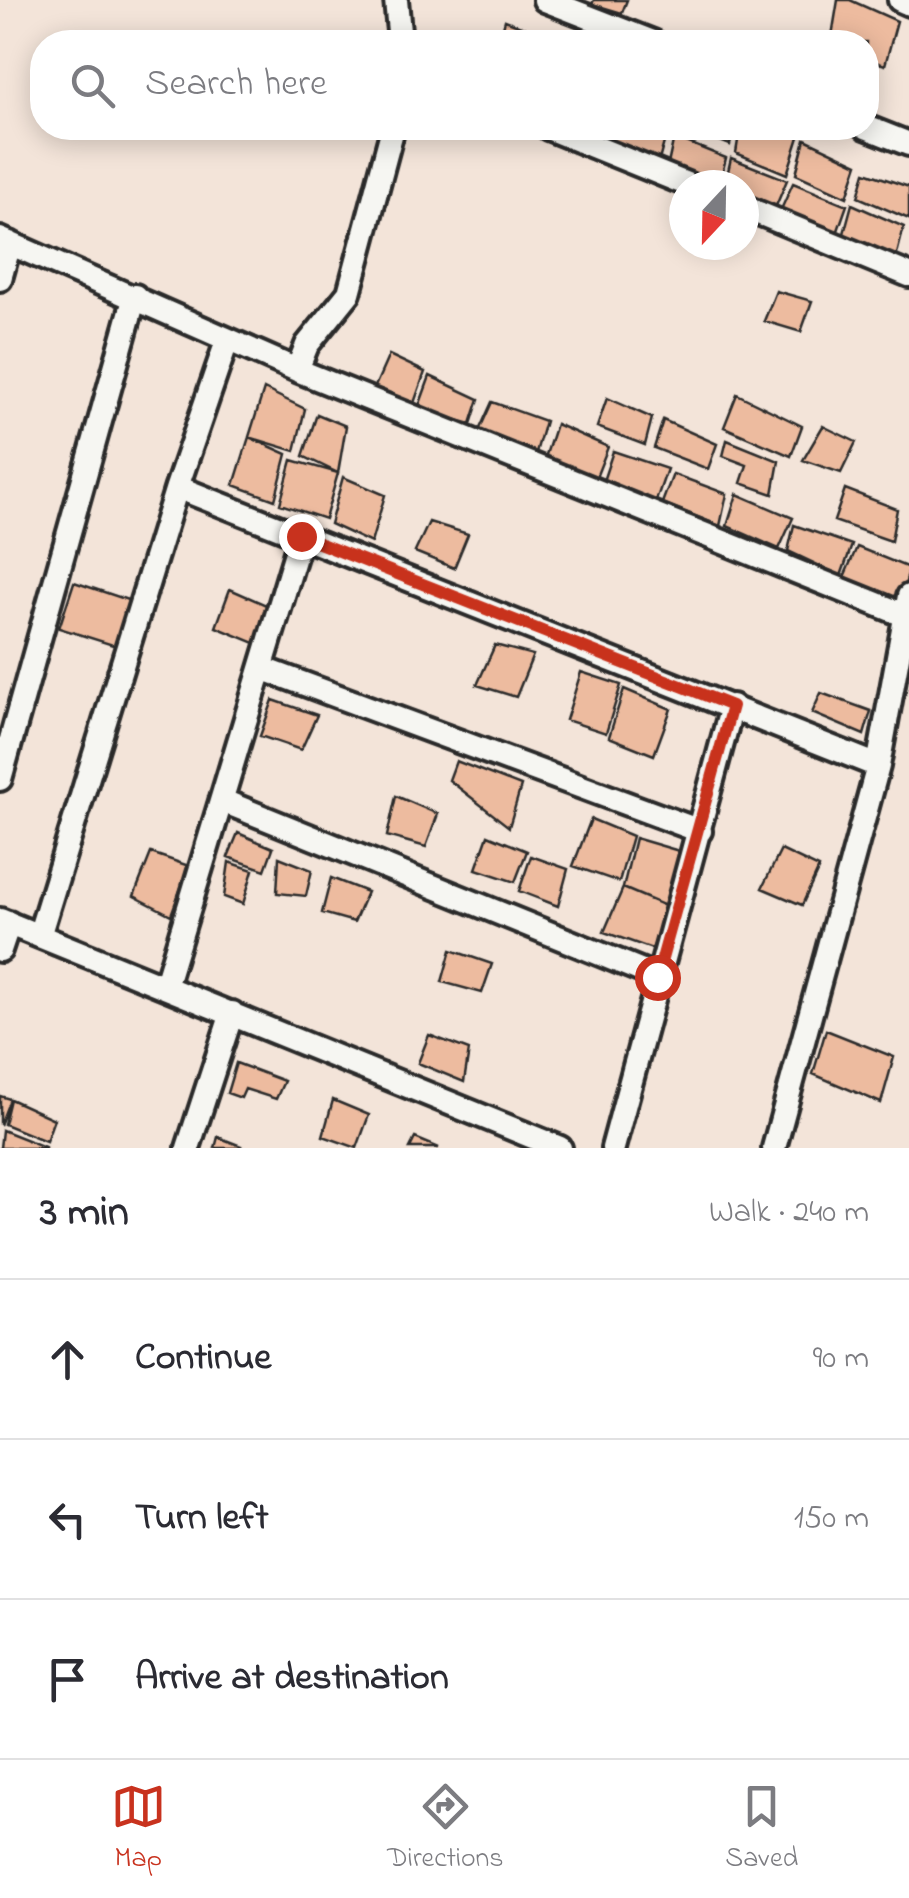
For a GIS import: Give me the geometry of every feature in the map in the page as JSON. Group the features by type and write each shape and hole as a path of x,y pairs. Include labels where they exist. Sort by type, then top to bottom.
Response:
{"street":[{"path":"396,0 399,30"},
{"path":"545,0 622,30"},
{"path":"900,0 909,4"},
{"path":"879,132 909,144"},
{"path":"297,370 308,345 349,292 390,140"},
{"path":"578,140 669,177"},
{"path":"759,214 909,274"},
{"path":"0,278 5,241 297,370 907,610 878,766 774,1148"},
{"path":"0,779 135,296"},
{"path":"40,932 177,487 227,341"},
{"path":"177,487 878,766"},
{"path":"166,986 301,536"},
{"path":"264,669 700,832"},
{"path":"614,1148 732,706"},
{"path":"223,801 657,977"},
{"path":"0,950 4,922 40,932 560,1148"},
{"path":"188,1148 232,1013"}],"building":[{"path":"594,0 627,0 622,13 592,4"},
{"path":"838,0 850,0 897,21 885,65 879,63 879,30 833,30"},
{"path":"505,20 532,30 502,30"},
{"path":"603,140 665,140 658,164 602,145"},
{"path":"673,140 726,158 723,170 667,169"},
{"path":"738,140 798,140 787,174 736,153"},
{"path":"805,140 858,164 847,197 796,174"},
{"path":"731,158 787,180 773,213 759,207 759,170 728,170"},
{"path":"865,172 909,187 909,219 858,197"},
{"path":"793,183 847,205 835,239 779,214"},
{"path":"852,204 904,227 895,262 842,241"},
{"path":"776,291 812,301 801,332 764,321"},
{"path":"389,355 425,372 413,406 373,391"},
{"path":"430,376 479,399 471,424 418,409"},
{"path":"264,389 305,409 295,451 249,437"},
{"path":"737,394 802,426 791,456 724,427"},
{"path":"607,398 652,418 645,445 597,427"},
{"path":"492,402 545,421 535,456 478,433"},
{"path":"317,414 346,426 338,473 303,456"},
{"path":"663,420 717,444 708,469 654,448"},
{"path":"556,424 608,447 595,480 544,461"},
{"path":"823,426 856,442 841,473 803,460"},
{"path":"249,437 287,454 275,500 234,485"},
{"path":"727,440 779,461 773,494 741,483 747,465 723,456"},
{"path":"613,451 667,469 656,501 603,481"},
{"path":"292,460 338,473 325,519 280,504"},
{"path":"673,474 727,494 720,526 662,503"},
{"path":"343,477 385,495 371,543 330,524"},
{"path":"845,489 897,509 891,541 834,521"},
{"path":"737,494 793,518 779,549 727,526"},
{"path":"429,522 468,534 454,568 415,552"},
{"path":"794,525 852,545 841,576 788,551"},
{"path":"857,547 909,568 902,600 844,577"},
{"path":"74,582 131,601 116,646 59,628"},
{"path":"230,589 273,608 257,644 216,627"},
{"path":"495,645 533,655 516,697 477,685"},
{"path":"581,672 621,685 606,733 566,720"},
{"path":"624,689 671,709 654,755 609,737"},
{"path":"821,693 871,711 864,735 812,713"},
{"path":"273,700 317,715 301,750 260,736"},
{"path":"456,761 521,786 509,827 449,780"},
{"path":"396,796 438,814 426,847 387,836"},
{"path":"591,819 632,836 619,882 573,866"},
{"path":"238,833 273,848 265,870 228,857"},
{"path":"488,835 527,851 515,882 476,869"},
{"path":"635,838 679,851 670,908 623,888"},
{"path":"781,850 819,868 802,905 762,888"},
{"path":"151,853 189,866 171,915 134,896"},
{"path":"531,856 568,869 558,906 519,891"},
{"path":"279,857 312,870 306,896 277,893"},
{"path":"229,862 253,870 243,904 224,897"},
{"path":"331,878 367,892 354,922 322,913"},
{"path":"623,888 670,908 652,949 604,932"},
{"path":"451,950 492,964 482,993 442,982"},
{"path":"826,1030 894,1057 881,1103 813,1074"},
{"path":"429,1035 469,1050 464,1082 418,1063"},
{"path":"236,1063 284,1081 276,1099 245,1089 241,1098 227,1093"},
{"path":"0,1096 10,1099 0,1125"},
{"path":"10,1099 54,1119 46,1141 4,1124"},
{"path":"333,1100 369,1115 357,1148 323,1136"},
{"path":"2,1130 45,1147 45,1148 0,1148"},
{"path":"218,1137 241,1146 215,1148"},
{"path":"415,1138 439,1148 410,1148"}],"route":[{"path":"301,536 732,706 657,977"}]}
